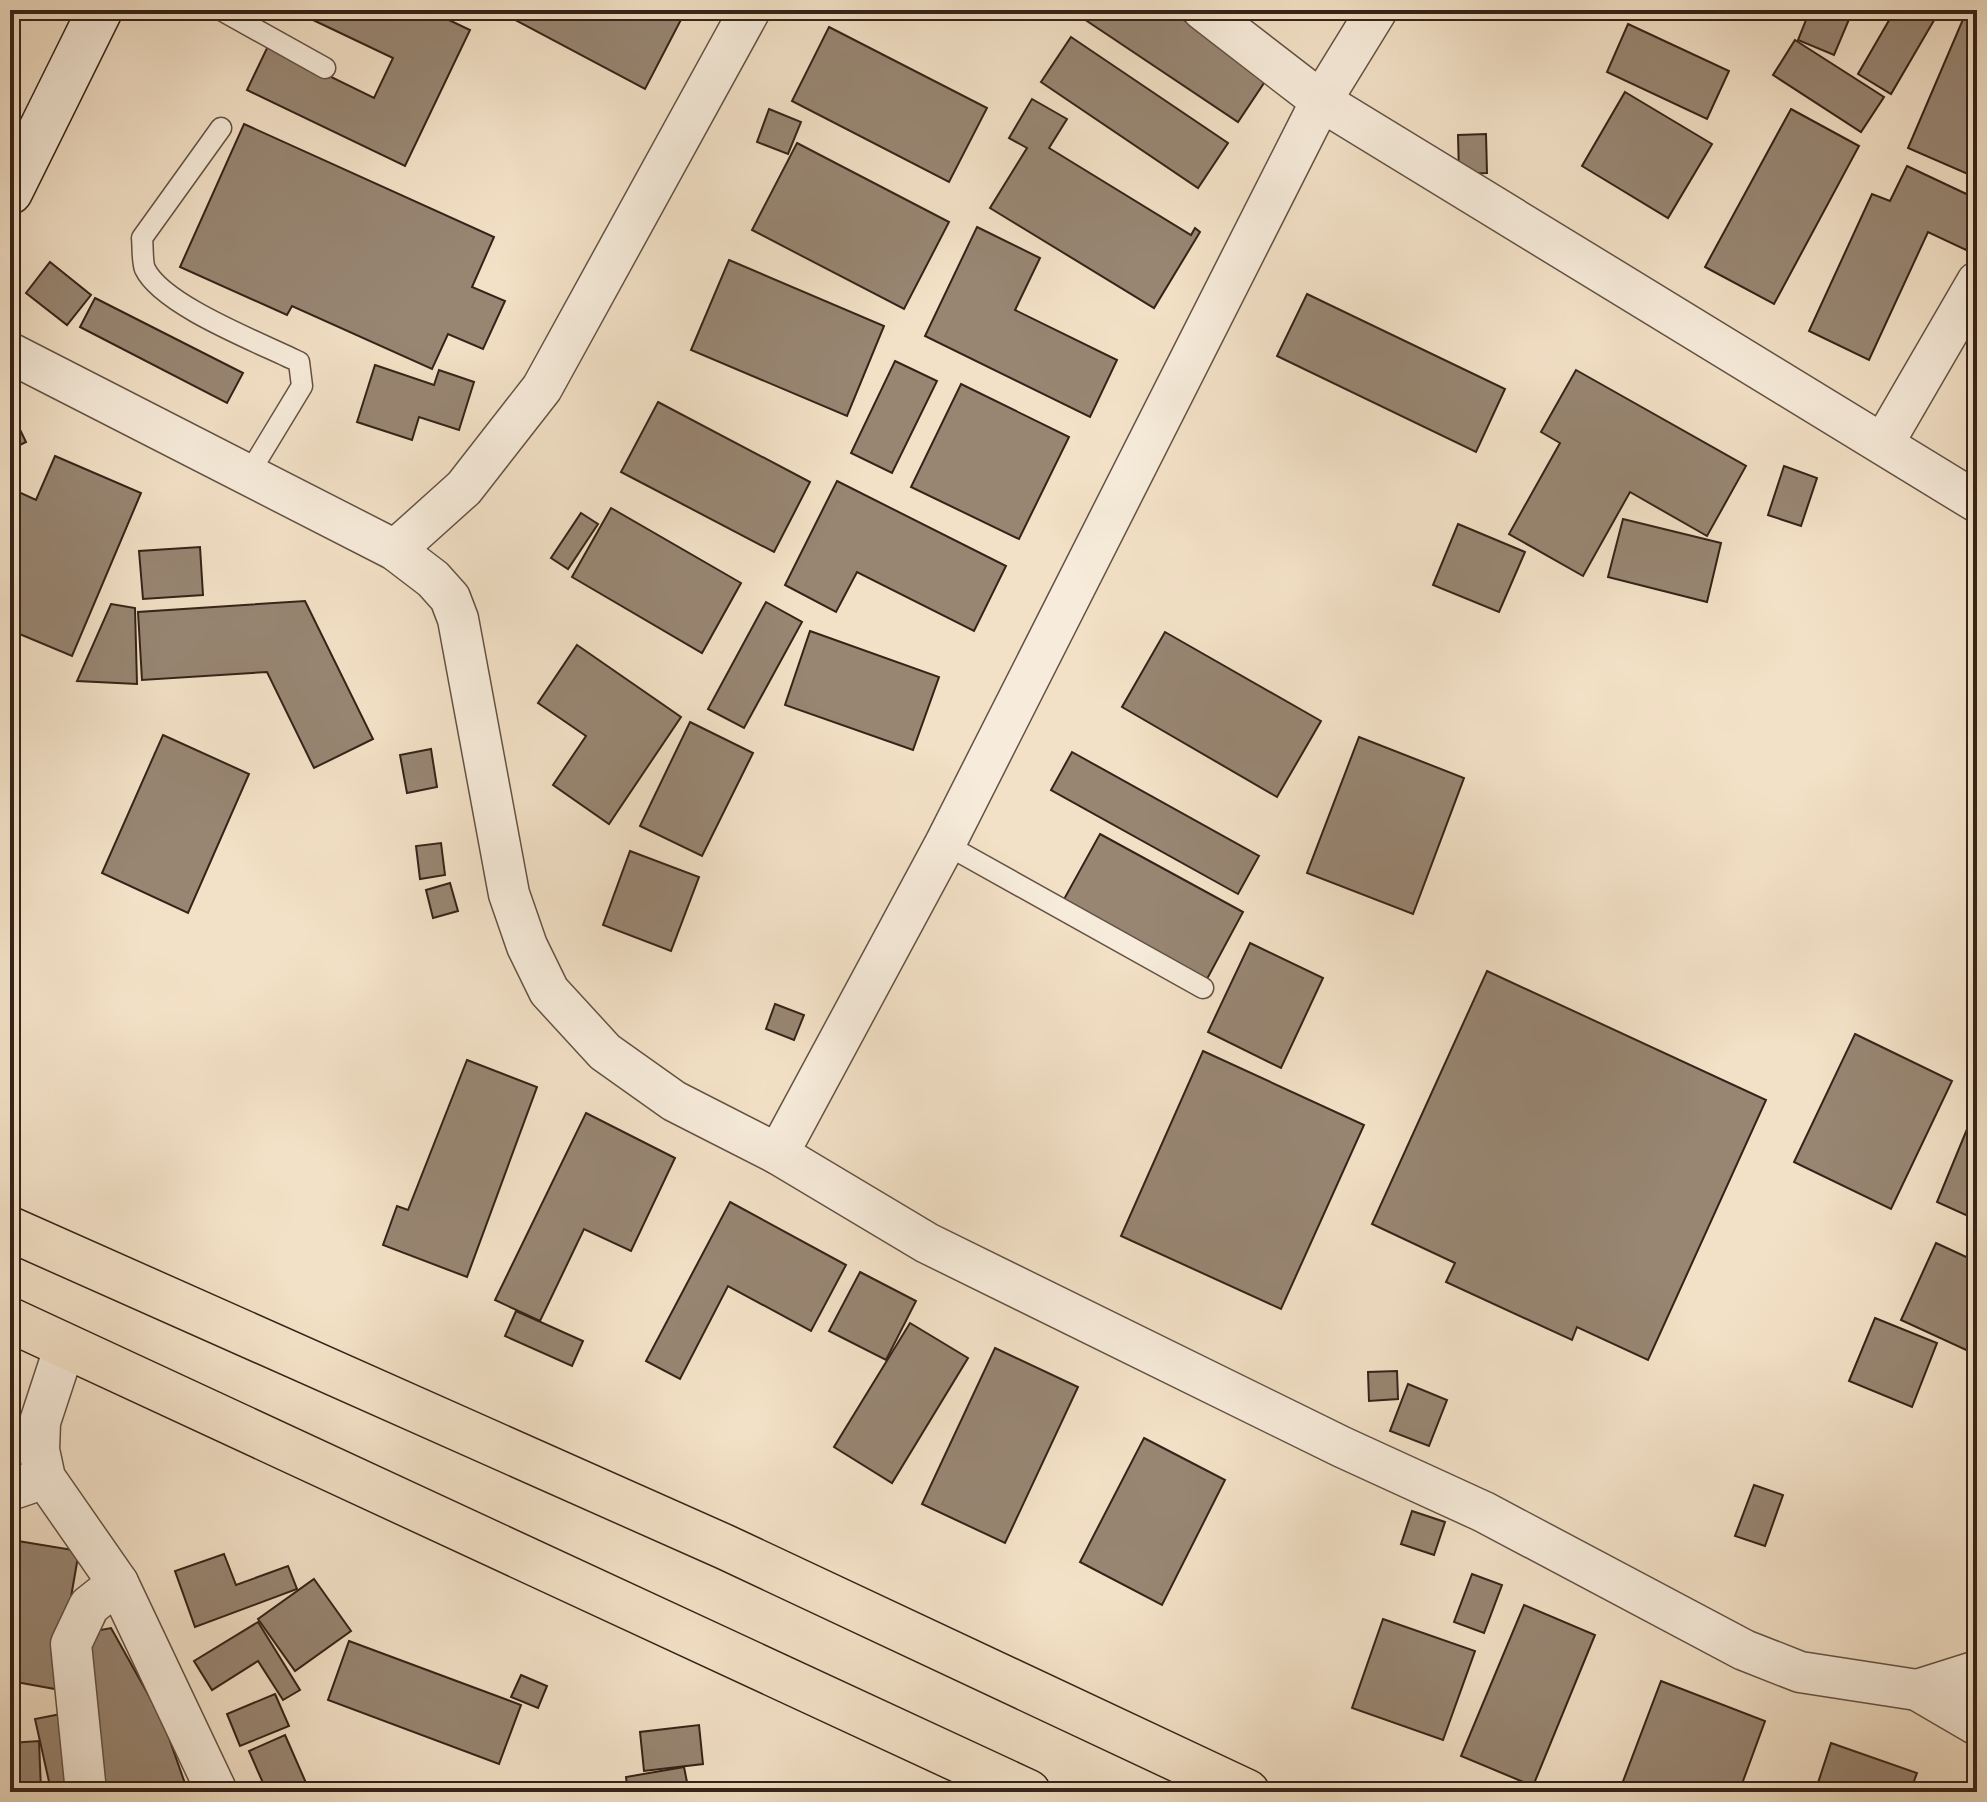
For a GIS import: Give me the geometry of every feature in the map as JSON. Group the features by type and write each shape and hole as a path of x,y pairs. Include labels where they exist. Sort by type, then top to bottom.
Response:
{"main road":[{"path":"10,1229 725,1547 1247,1792"},
{"path":"10,1320 1028,1792"}],"street":[{"path":"13,177 100,10"},
{"path":"395,550 464,488 542,388 750,10"},
{"path":"1203,10 1321,101 1977,502"},
{"path":"778,1154 945,844 1321,101 1377,10"},
{"path":"1883,444 1977,282"},
{"path":"10,353 395,550 450,598 458,619 509,894 527,946 549,991 605,1052 674,1101 778,1154 927,1243 1342,1447 1484,1512 1744,1650 1800,1672 1917,1690 1977,1725"},
{"path":"65,1346 40,1422 39,1450 28,1484 118,1583 217,1792"},
{"path":"86,1792 71,1644 89,1606 118,1583"},
{"path":"1917,1690 1977,1671"}],"lane":[{"path":"221,10 325,68"},
{"path":"221,128 142,238 145,269 169,295 201,317 229,327 299,362 302,386 248,475"},
{"path":"945,844 1203,988"}],"building":[{"path":"292,10 428,10 470,30 405,166 247,90 268,46 374,98 393,58"},
{"path":"509,10 686,10 645,89 506,15"},
{"path":"1086,10 1169,10 1268,77 1238,122 1081,17"},
{"path":"1810,10 1853,10 1834,55 1798,40"},
{"path":"1895,10 1940,10 1891,94 1858,74"},
{"path":"1967,10 1977,10 1977,178 1908,148"},
{"path":"1628,24 1729,71 1707,119 1607,72"},
{"path":"829,27 987,108 949,182 792,101"},
{"path":"1071,37 1228,143 1198,188 1041,82"},
{"path":"1795,40 1884,97 1861,132 1773,75"},
{"path":"1625,92 1712,144 1668,218 1582,166"},
{"path":"1032,99 1067,119 1049,148 1191,235 1195,228 1200,232 1154,308 990,208 1027,148 1009,138"},
{"path":"769,109 801,122 788,154 757,142"},
{"path":"1791,109 1859,146 1774,304 1705,267"},
{"path":"244,124 494,237 472,287 505,301 483,349 448,334 432,369 292,306 287,315 180,267"},
{"path":"1486,134 1487,173 1459,174 1458,135"},
{"path":"797,143 949,222 904,309 752,230"},
{"path":"1907,166 1977,199 1977,225 1966,250 1928,232 1869,360 1809,331 1872,194 1890,201"},
{"path":"977,227 1040,258 1015,310 1117,360 1090,417 925,336"},
{"path":"729,260 884,326 847,416 691,350"},
{"path":"50,262 91,295 67,325 26,293"},
{"path":"1307,294 1505,389 1476,452 1277,356"},
{"path":"95,298 243,373 227,403 80,327"},
{"path":"895,361 937,381 892,473 851,453"},
{"path":"375,365 434,385 439,370 474,382 459,430 419,417 412,440 357,422"},
{"path":"1576,370 1746,466 1707,536 1630,492 1583,576 1509,534 1560,443 1541,432"},
{"path":"961,384 1069,437 1019,539 911,487"},
{"path":"658,402 810,482 774,552 621,472"},
{"path":"10,414 26,442 10,450"},
{"path":"55,456 141,493 72,656 10,630 10,488 36,500"},
{"path":"1784,466 1817,478 1801,526 1768,515"},
{"path":"837,481 1006,566 974,631 857,572 836,612 785,585"},
{"path":"611,508 741,583 702,653 572,577"},
{"path":"581,513 598,524 568,569 551,558"},
{"path":"1623,519 1721,543 1707,602 1608,577"},
{"path":"1458,524 1525,552 1499,612 1433,585"},
{"path":"200,547 203,595 143,599 139,551"},
{"path":"305,601 373,739 314,768 267,672 142,680 138,612"},
{"path":"766,602 802,622 744,728 708,709"},
{"path":"111,604 135,608 137,684 77,681"},
{"path":"810,631 939,677 913,750 785,705"},
{"path":"1165,632 1321,721 1277,797 1122,707"},
{"path":"577,645 681,717 609,824 553,785 586,736 538,703"},
{"path":"690,722 753,753 702,856 640,826"},
{"path":"163,735 249,774 188,913 102,873"},
{"path":"1359,737 1464,778 1413,914 1307,873"},
{"path":"431,749 437,787 407,793 400,755"},
{"path":"1072,752 1259,856 1238,894 1051,790"},
{"path":"1100,834 1243,912 1207,979 1063,901"},
{"path":"441,843 445,875 420,879 416,846"},
{"path":"630,851 699,877 671,951 603,925"},
{"path":"450,883 458,911 433,918 426,890"},
{"path":"1250,943 1323,978 1281,1068 1208,1032"},
{"path":"1487,971 1766,1100 1648,1360 1577,1327 1572,1340 1446,1282 1455,1263 1372,1224"},
{"path":"775,1004 804,1015 794,1040 766,1029"},
{"path":"1855,1034 1952,1081 1891,1209 1794,1162"},
{"path":"1203,1051 1364,1125 1281,1309 1121,1236"},
{"path":"467,1060 537,1087 467,1277 383,1245 397,1206 408,1210"},
{"path":"1977,1105 1977,1220 1937,1202"},
{"path":"586,1113 675,1158 631,1251 584,1229 540,1321 495,1300"},
{"path":"730,1202 846,1265 811,1331 728,1286 680,1379 646,1361"},
{"path":"1936,1243 1977,1262 1977,1355 1901,1320"},
{"path":"860,1272 916,1301 886,1360 829,1331"},
{"path":"516,1311 583,1341 572,1366 505,1336"},
{"path":"1875,1318 1937,1343 1912,1407 1849,1381"},
{"path":"910,1323 968,1358 892,1483 834,1447"},
{"path":"995,1348 1078,1387 1005,1543 922,1504"},
{"path":"1397,1371 1398,1399 1369,1401 1368,1372"},
{"path":"1408,1384 1447,1400 1429,1446 1390,1431"},
{"path":"1144,1438 1225,1480 1162,1605 1080,1562"},
{"path":"1754,1485 1783,1495 1765,1546 1735,1536"},
{"path":"1412,1511 1445,1522 1434,1555 1401,1544"},
{"path":"18,1541 79,1551 55,1689 10,1681 10,1588"},
{"path":"224,1554 236,1585 288,1566 297,1589 195,1627 175,1571"},
{"path":"1472,1574 1502,1585 1484,1633 1454,1622"},
{"path":"314,1579 351,1631 295,1671 258,1619"},
{"path":"1524,1605 1595,1635 1533,1786 1461,1756"},
{"path":"1383,1619 1475,1651 1443,1740 1352,1708"},
{"path":"258,1622 300,1690 283,1700 258,1661 212,1690 194,1661"},
{"path":"111,1628 163,1721 188,1792 130,1792 129,1788 94,1791 79,1634"},
{"path":"349,1641 521,1705 499,1764 328,1700"},
{"path":"521,1675 547,1686 538,1708 511,1697"},
{"path":"1661,1681 1765,1721 1739,1792 1619,1792"},
{"path":"10,1694 16,1694 17,1731 10,1731"},
{"path":"275,1694 289,1726 240,1746 227,1714"},
{"path":"66,1713 80,1779 50,1786 35,1719"},
{"path":"699,1725 703,1764 644,1771 640,1732"},
{"path":"285,1735 310,1792 267,1792 249,1751"},
{"path":"39,1741 41,1790 10,1791 10,1743"},
{"path":"1831,1743 1917,1773 1910,1792 1815,1792"},
{"path":"684,1767 689,1792 628,1792 626,1777"}]}
